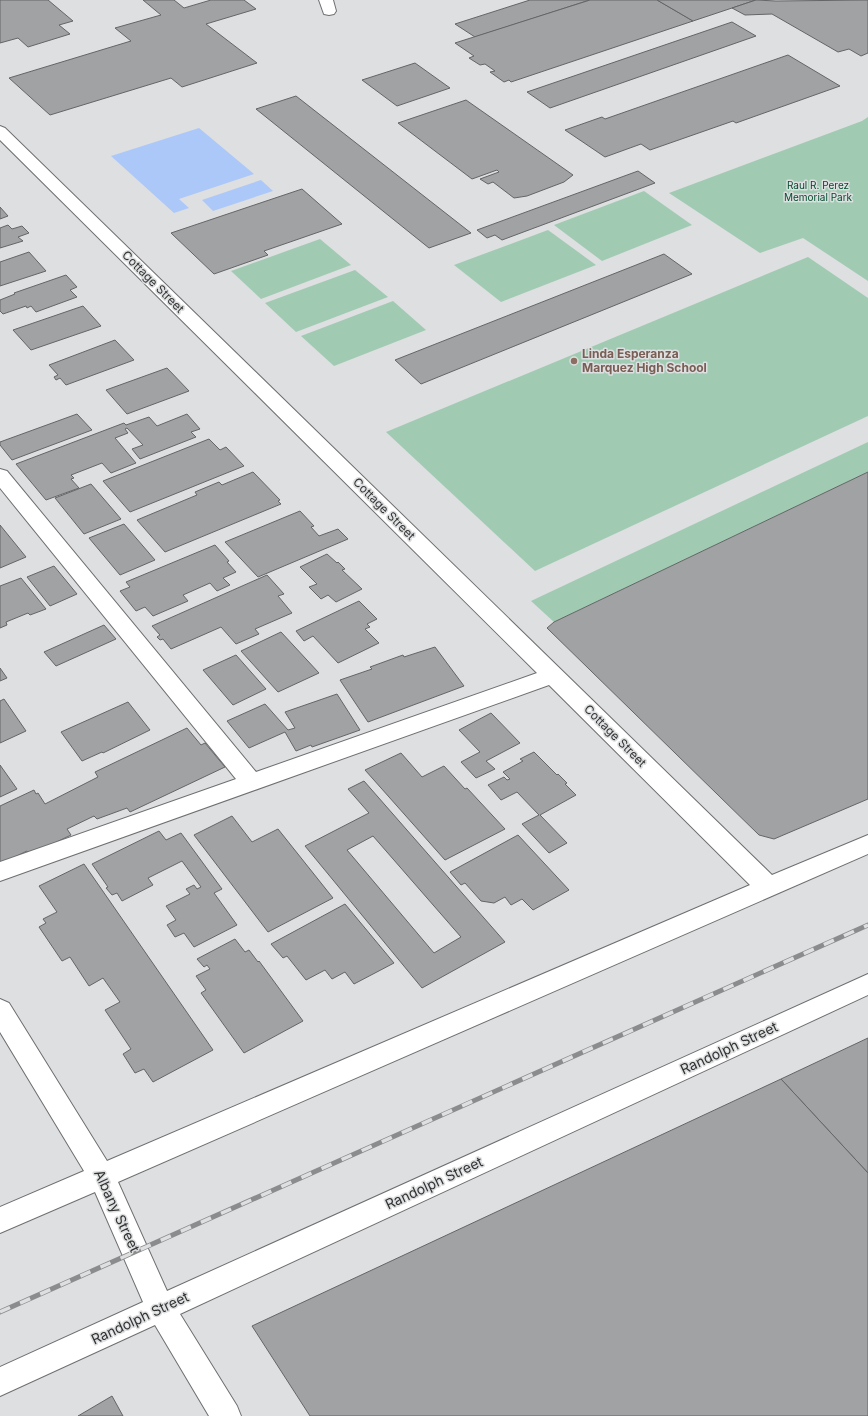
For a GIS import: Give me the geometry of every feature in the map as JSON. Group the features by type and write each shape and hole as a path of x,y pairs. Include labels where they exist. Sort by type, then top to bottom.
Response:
{"street":[{"name":"Cottage Street","path":"0,131 768,887"},
{"path":"0,475 252,783"},
{"path":"0,872 553,675"},
{"path":"0,1220 868,844"},
{"name":"Randolph Street","path":"0,1382 868,984"},
{"name":"Albany Street","path":"0,1010 102,1176 160,1309 226,1416"}],"green space":[{"name":"Raul R. Perez Memorial Park","path":"868,117 868,281 803,238 760,253 669,193 862,121"},
{"path":"644,191 692,225 602,261 554,225"},
{"path":"548,230 596,265 501,302 454,265"},
{"path":"320,239 351,265 261,299 231,271"},
{"path":"808,257 868,298 868,416 535,571 386,432"},
{"path":"355,270 388,297 296,332 265,303"},
{"path":"393,301 426,330 334,366 301,336"},
{"path":"868,442 868,472 554,622 531,601"}],"water":[{"path":"199,128 254,174 179,199 189,208 174,213 111,156"},
{"path":"261,180 273,191 213,211 202,200"}],"building":[{"path":"0,0 48,0 73,21 59,25 70,34 28,47 18,38 0,43"},
{"path":"143,0 174,0 184,8 211,0 244,0 256,9 206,24 257,63 182,87 171,78 50,115 9,78 131,41 115,28 161,15"},
{"path":"530,0 590,0 475,37 455,24"},
{"path":"590,0 657,0 693,21 511,82 509,80 504,82 490,72 495,71 485,64 480,65 469,58 474,56 455,43"},
{"path":"657,0 756,0 693,21"},
{"path":"756,0 868,0 868,53 861,56 849,49 838,52 772,14 745,15 732,8"},
{"path":"732,22 756,36 550,108 527,92"},
{"path":"788,55 840,86 736,123 733,121 650,150 641,144 605,157 565,130 602,117 605,119"},
{"path":"415,63 450,88 397,106 362,80"},
{"path":"296,96 471,233 429,248 256,109"},
{"path":"466,100 573,175 564,182 527,196 514,198 493,182 488,184 480,179 499,172 497,170 472,179 398,123"},
{"path":"638,171 655,183 502,240 495,235 487,238 477,230"},
{"path":"302,189 342,224 264,251 268,255 214,274 171,233"},
{"path":"0,207 8,216 0,219"},
{"path":"8,225 12,229 22,226 29,233 18,237 23,241 0,248 0,228"},
{"path":"29,252 46,271 0,286 0,262"},
{"path":"664,254 692,274 421,384 395,360"},
{"path":"66,275 77,287 70,290 77,297 36,312 31,306 27,308 26,306 3,314 0,311 0,300 15,294 14,293"},
{"path":"83,306 101,326 31,350 13,330"},
{"path":"115,340 134,360 66,385 60,378 56,380 54,377 58,375 49,365"},
{"path":"167,368 189,391 127,414 106,390"},
{"path":"77,414 92,430 12,460 0,445 0,442"},
{"path":"187,414 200,429 191,432 196,437 140,459 132,449 143,445 127,428 125,429 128,433 115,438 136,463 111,473 102,463 71,475 74,478 71,479 79,488 46,500 16,464 124,423 126,425 149,417 157,426"},
{"path":"209,439 220,450 226,447 244,466 130,512 103,481"},
{"path":"253,472 280,500 278,501 281,504 165,552 137,520 197,495 195,492 219,482 222,485"},
{"path":"868,472 868,799 774,839 759,835 547,628 554,622"},
{"path":"91,484 121,519 84,534 55,498"},
{"path":"300,511 314,526 311,527 319,536 338,529 348,539 258,577 225,542"},
{"path":"124,524 155,560 120,575 89,538"},
{"path":"0,525 26,557 0,568"},
{"path":"215,545 229,561 227,562 236,572 223,578 230,585 217,591 210,583 183,595 188,601 153,616 145,607 136,611 120,591 130,587 126,582"},
{"path":"327,554 345,569 342,570 362,589 336,602 328,595 321,599 309,587 317,584 300,567"},
{"path":"54,566 77,594 50,606 27,577"},
{"path":"267,575 284,594 278,596 292,613 255,629 259,634 236,644 221,627 171,649 163,639 160,640 157,637 160,635 152,626"},
{"path":"21,578 46,609 30,615 28,613 6,622 7,625 0,628 0,586"},
{"path":"359,601 377,619 367,624 370,627 365,629 379,643 338,663 313,636 304,641 296,631"},
{"path":"104,625 116,639 56,666 44,652"},
{"path":"281,632 319,673 278,692 241,651"},
{"path":"435,647 464,686 368,722 340,680 372,669 370,667 403,655 404,657"},
{"path":"236,655 266,689 233,705 203,670"},
{"path":"0,668 7,678 0,681"},
{"path":"337,694 360,730 296,751 285,732 249,748 227,721 265,704 288,730 295,728 285,712"},
{"path":"4,699 26,731 0,743 0,701"},
{"path":"128,702 150,730 103,753 102,752 82,761 61,732"},
{"path":"491,713 520,743 486,761 495,769 476,778 461,762 480,752 459,730"},
{"path":"187,728 201,745 205,743 225,767 130,812 127,808 97,819 94,816 67,829 71,835 30,855 27,851 0,864 0,806 34,790 36,794 38,793 45,804 98,777 95,772"},
{"path":"534,752 567,783 565,784 576,795 540,815 567,843 549,853 522,824 539,815 517,792 501,800 488,785 504,777 507,780 510,779 503,772 523,761 520,759"},
{"path":"401,753 422,777 444,766 465,789 467,788 505,829 445,860 365,770"},
{"path":"0,765 17,789 0,797"},
{"path":"364,781 505,942 422,988 305,846 369,813 348,789","holes":["373,836 461,937 434,953 347,850"]},
{"path":"232,816 252,842 278,829 333,898 268,932 194,835"},
{"path":"159,831 166,840 181,833 222,889 214,893 237,925 194,947 184,933 175,937 167,925 176,920 166,906 190,894 186,889 194,885 197,889 201,887 182,861 148,878 153,885 122,901 117,893 112,895 106,888 108,887 92,864"},
{"path":"518,835 569,890 533,910 522,899 511,905 505,897 494,903 481,901 465,883 461,885 450,872"},
{"path":"84,864 213,1050 153,1082 144,1069 135,1073 123,1054 131,1049 105,1010 120,1002 103,978 89,986 70,957 62,961 39,927 46,923 43,919 57,912 39,886"},
{"path":"345,904 394,963 354,984 345,972 332,979 325,970 306,980 287,956 283,958 271,944"},
{"path":"235,939 245,952 249,950 258,962 259,961 303,1021 244,1053 201,993 206,990 196,976 210,969 207,965 204,967 197,959"},
{"path":"868,1038 868,1173 781,1079"},
{"path":"781,1079 868,1173 868,1416 310,1416 252,1326"},
{"path":"112,1396 123,1416 78,1416"}],"railway":[{"path":"0,1312 868,925"}],"place":[{"name":"Linda Esperanza Marquez High School","path":"574,361"}]}
